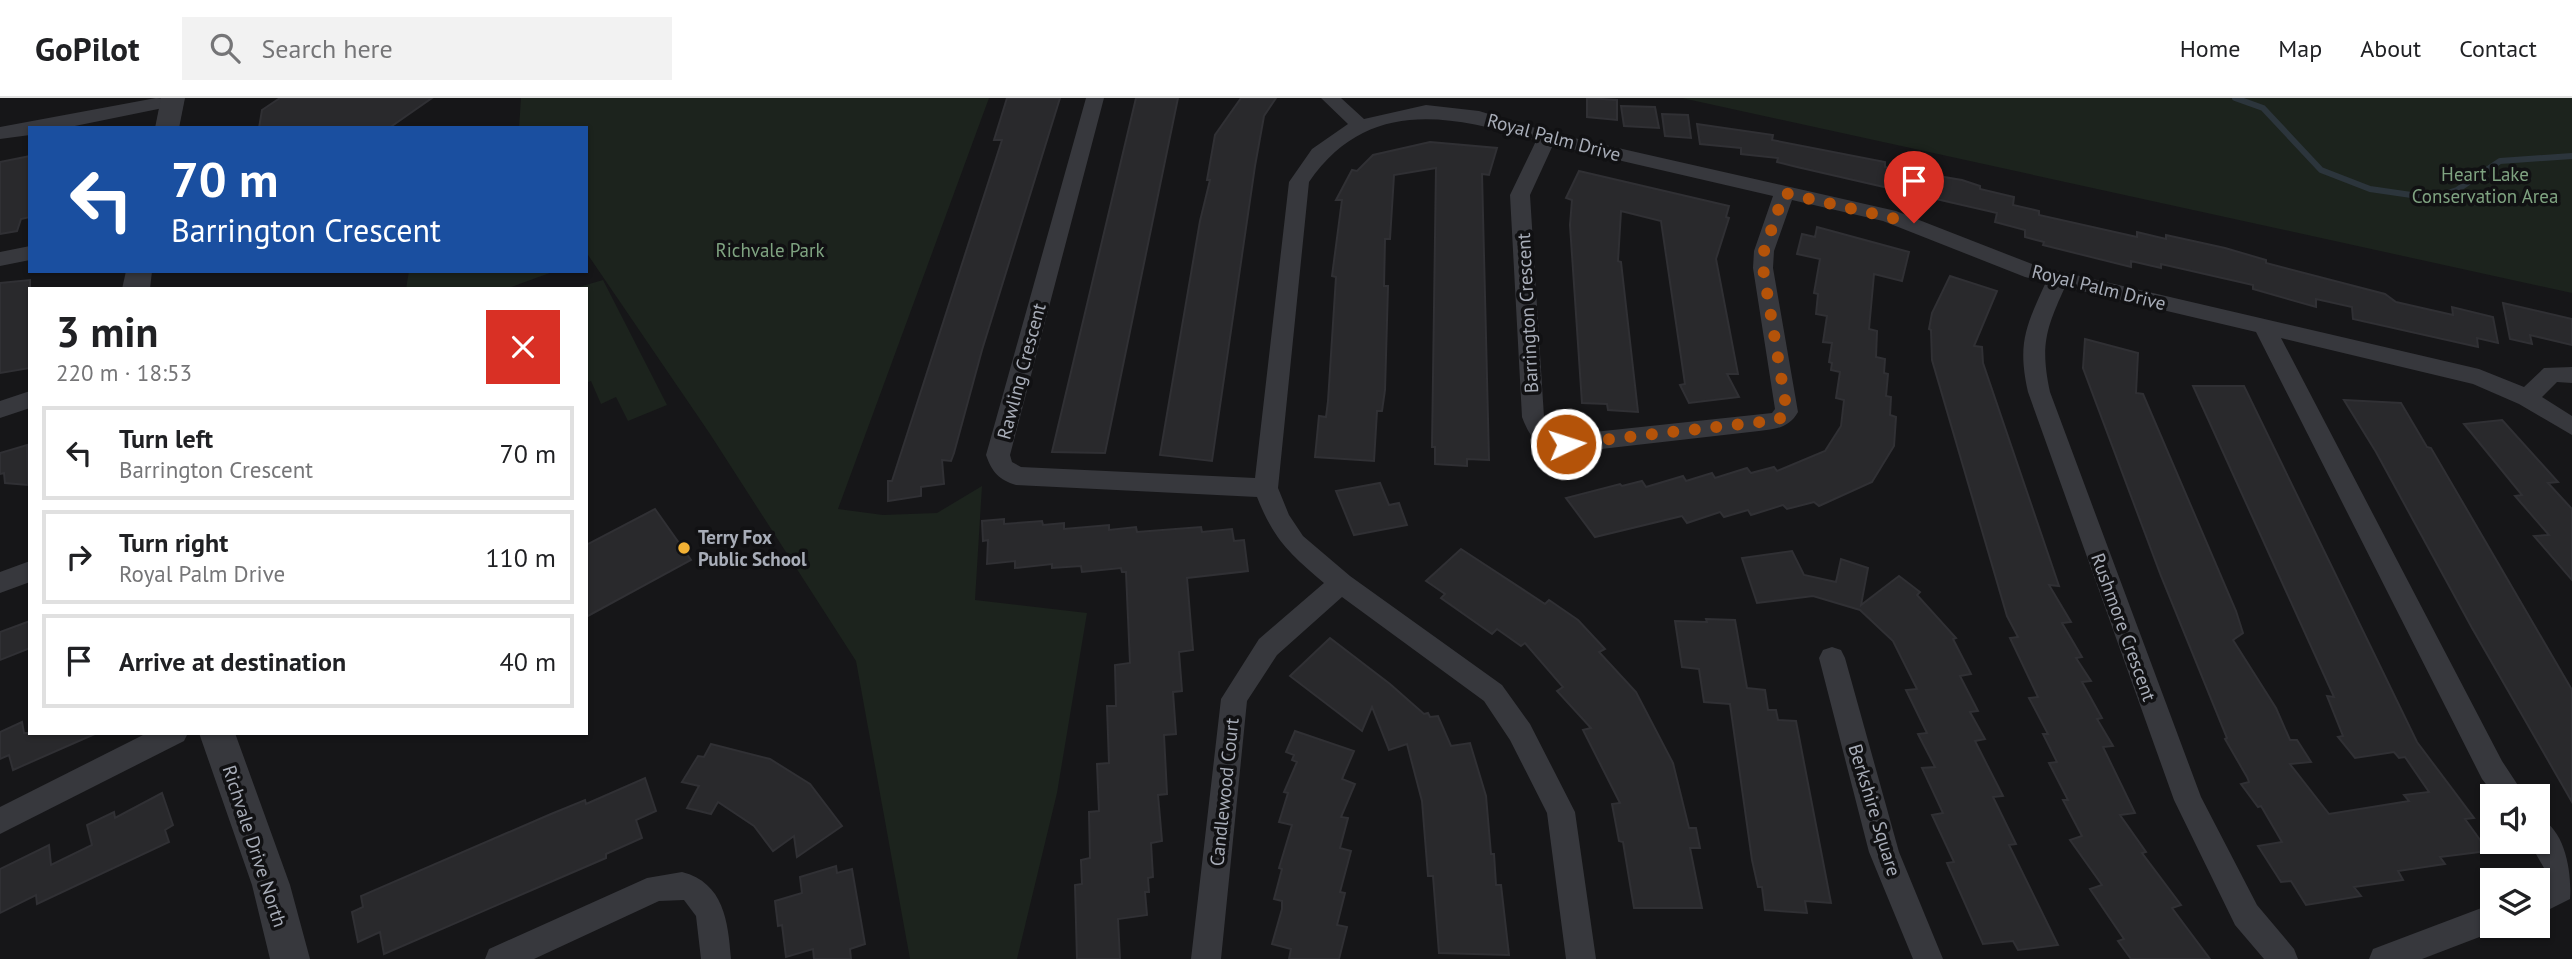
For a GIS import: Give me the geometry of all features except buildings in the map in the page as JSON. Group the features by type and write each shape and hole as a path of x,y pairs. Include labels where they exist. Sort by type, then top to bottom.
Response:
{"street":[{"name":"Rawling Crescent","path":"1095,98 998,455 1002,467 1016,476 1266,488"},
{"path":"1330,98 1360,125"},
{"path":"45,126 173,99 167,126"},
{"name":"Royal Palm Drive","path":"1581,959 1561,812 1520,732 1493,694 1403,625 1340,583 1294,544 1278,518 1266,488 1299,182 1319,153 1341,135 1360,125 1410,113 1442,112 1479,117 1547,138 1914,223 1950,241 2032,272 2479,377 2527,398 2572,427"},
{"path":"0,133 28,129"},
{"name":"Barrington Crescent","path":"1547,138 1520,195 1533,417 1540,434 1550,442 1588,443 1759,423 1778,420 1787,412 1763,268 1764,251 1784,193"},
{"path":"0,259 28,253"},
{"name":"Rushmore Crescent","path":"2059,278 2032,335 2032,361 2039,392 2188,800 2246,915 2283,959"},
{"path":"2266,328 2492,770 2502,784"},
{"path":"2527,398 2552,374 2572,375"},
{"path":"0,410 28,400"},
{"path":"0,583 28,572"},
{"name":"Candlewood Court","path":"1206,959 1234,699 1268,647 1340,583"},
{"name":"Berkshire Square","path":"1832,658 1884,852 1928,959"},
{"path":"0,821 170,735"},
{"name":"Richvale Drive North","path":"218,735 271,885 290,959"},
{"path":"2550,851 2563,873 2560,889 2550,894"},
{"path":"500,959 657,888 685,886 703,897 713,927 716,959"},
{"path":"2385,959 2480,923"}],"green space":[{"name":"Richvale Park","path":"521,98 989,98 838,509 883,515 937,513 982,486 975,600 1087,613 1057,793 1017,959 910,959 856,661 710,434 588,255 588,126 519,126"},
{"name":"Heart Lake Conservation Area","path":"1682,98 2572,98 2572,293"},
{"path":"409,273 550,273 511,287 406,287"},
{"path":"603,280 667,405 628,421 616,397 601,404 591,381 588,382 588,287 579,287"}],"waterway":[{"path":"2235,98 2263,108 2321,170 2370,189 2432,198 2457,190 2500,161 2572,156"}],"place":[{"name":"Terry Fox Public School","path":"684,548"}],"route":[{"path":"1566,444 1778,420 1787,412 1787,399 1763,268 1764,251 1772,222 1784,193 1914,223"}]}
